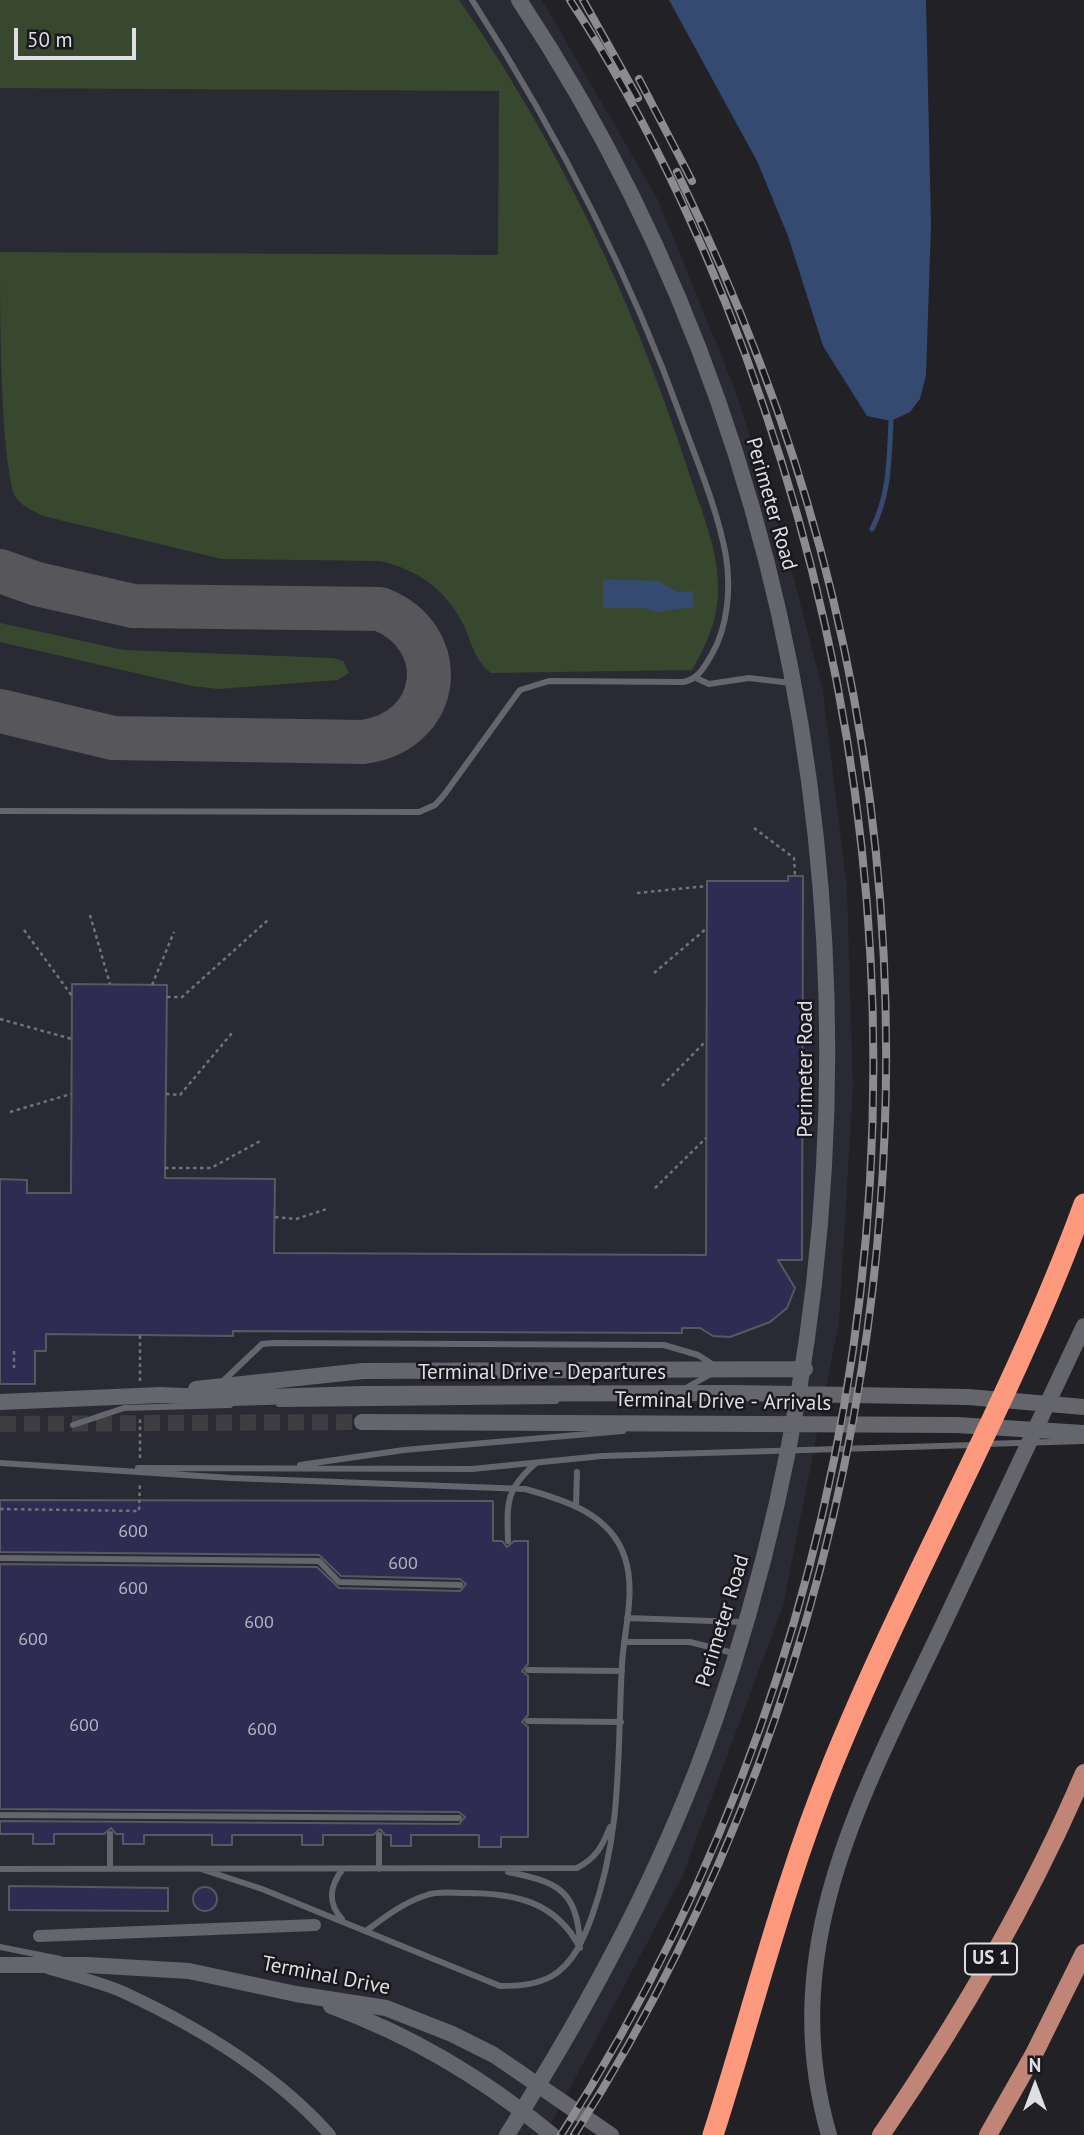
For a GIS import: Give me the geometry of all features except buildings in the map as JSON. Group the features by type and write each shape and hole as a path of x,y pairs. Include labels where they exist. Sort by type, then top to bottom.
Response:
{"highway":[{"path":"713,2135 782,1898 833,1763 1033,1331 1084,1205"}],"main road":[{"name":"US 1","path":"881,2135 930,2062 998,1946 1084,1773"},
{"path":"988,2135 1034,2054 1084,1953"}],"street":[{"name":"Perimeter Road","path":"507,2135 604,1971 642,1894 697,1767 746,1622 779,1499 805,1369 824,1207 828,996 815,833 792,683 773,583 755,514 724,419 678,298 622,178 519,0"},
{"path":"829,2135 813,2063 810,2010 816,1947 830,1889 870,1780 1084,1326"},
{"path":"160,1395 235,1383 363,1371 805,1369"},
{"name":"Terminal Drive - Departures","path":"0,1402 160,1395 232,1398 361,1394 734,1393 968,1397 1084,1406"},
{"name":"Terminal Drive - Arrivals","path":"362,1422 969,1425 1084,1433"},
{"path":"39,1936 315,1925"},
{"name":"Terminal Drive","path":"0,1965 88,1965 189,1971 296,1994 386,2008 452,2034 494,2056 611,2135"},
{"path":"38,1965 123,1992 214,2043 299,2100 330,2135"},
{"path":"296,1994 379,2025 479,2079 552,2135"}],"lane":[{"path":"0,811 419,813 435,805 444,795 520,690 549,681 683,682 696,678 717,645 726,614 726,555 699,467 630,287 591,205 545,120 472,0"},
{"path":"696,678 709,684 749,678 792,683"},
{"path":"73,1424 124,1408 652,1400 685,1388 719,1369 698,1355 664,1345 274,1343 262,1344 252,1352 197,1406"},
{"path":"231,1478 404,1450 525,1441 670,1425"},
{"path":"0,1465 472,1469 614,1455 1084,1441"},
{"path":"508,1541 507,1506 511,1490 537,1462"},
{"path":"0,1465 231,1478 525,1489 576,1506 595,1516 610,1531 625,1558 627,1618 622,1671 620,1774 607,1875 580,1948 553,1975 522,1986 500,1986 262,1889 201,1869"},
{"path":"576,1506 577,1472"},
{"path":"0,1558 319,1561 340,1582 460,1585"},
{"path":"627,1618 746,1622"},
{"path":"624,1642 690,1642 736,1654"},
{"path":"528,1670 622,1671"},
{"path":"528,1721 621,1722"},
{"path":"0,1815 459,1818"},
{"path":"0,1869 577,1868 592,1860 614,1818"},
{"path":"110,1834 110,1868"},
{"path":"379,1835 379,1869"},
{"path":"492,1868 537,1877 558,1887 572,1900 578,1916 580,1948"},
{"path":"343,1869 331,1890 332,1903 346,1923"},
{"path":"366,1931 390,1913 430,1894 501,1893 527,1901 569,1925 580,1948"},
{"path":"0,1947 88,1965"}],"path":[{"path":"754,828 794,858 795,876"},
{"path":"637,893 707,886"},
{"path":"90,915 110,984"},
{"path":"167,997 182,997 268,920"},
{"path":"654,973 707,928"},
{"path":"24,930 72,996"},
{"path":"152,985 174,932"},
{"path":"0,1019 72,1039"},
{"path":"166,1094 180,1094 232,1032"},
{"path":"662,1086 706,1041"},
{"path":"10,1112 72,1094"},
{"path":"655,1188 706,1138"},
{"path":"165,1168 211,1168 262,1140"},
{"path":"275,1217 296,1219 327,1209"},
{"path":"14,1351 14,1368"},
{"path":"0,1509 139,1511 139,1500"}],"shaded area":[{"path":"0,0 542,0 658,200 734,387 784,541 823,691 847,889 853,1087 839,1322 783,1606 682,1877 545,2135 0,2135"}],"green space":[{"path":"0,0 459,0 495,54 561,167 618,285 666,406 707,525 717,570 718,596 714,618 708,639 692,670 491,673 479,659 459,617 442,594 421,577 395,565 380,561 222,559 43,516 20,502 14,494 6,445 0,252 498,255 499,91 0,88"},
{"path":"0,623 124,650 333,658 343,661 349,673 338,680 218,689 192,686 0,642"}],"water":[{"path":"669,0 926,0 931,224 926,375 920,399 910,412 891,421 867,416 823,346 788,236 757,161"},
{"path":"603,579 658,581 677,592 693,591 694,607 657,612 643,608 603,608"}],"waterway":[{"path":"872,529 885,489 891,421"}],"taxiway":[{"path":"0,571 37,584 133,606 380,609 403,622 419,640 427,660 428,682 423,702 410,721 390,734 363,742 113,738 0,711"}],"tunnel":[{"path":"0,1424 362,1422"}],"railway":[{"path":"561,2135 673,1936 760,1729 822,1514 860,1295 873,1072 862,849 825,627 764,408 726,303 680,198 628,95 570,0"},
{"path":"583,0 638,98"},
{"path":"639,79 692,181"},
{"path":"574,2135 676,1956 758,1766 820,1569 862,1367 883,1161 884,955 863,750 820,548 791,451 758,356 677,172"}]}
